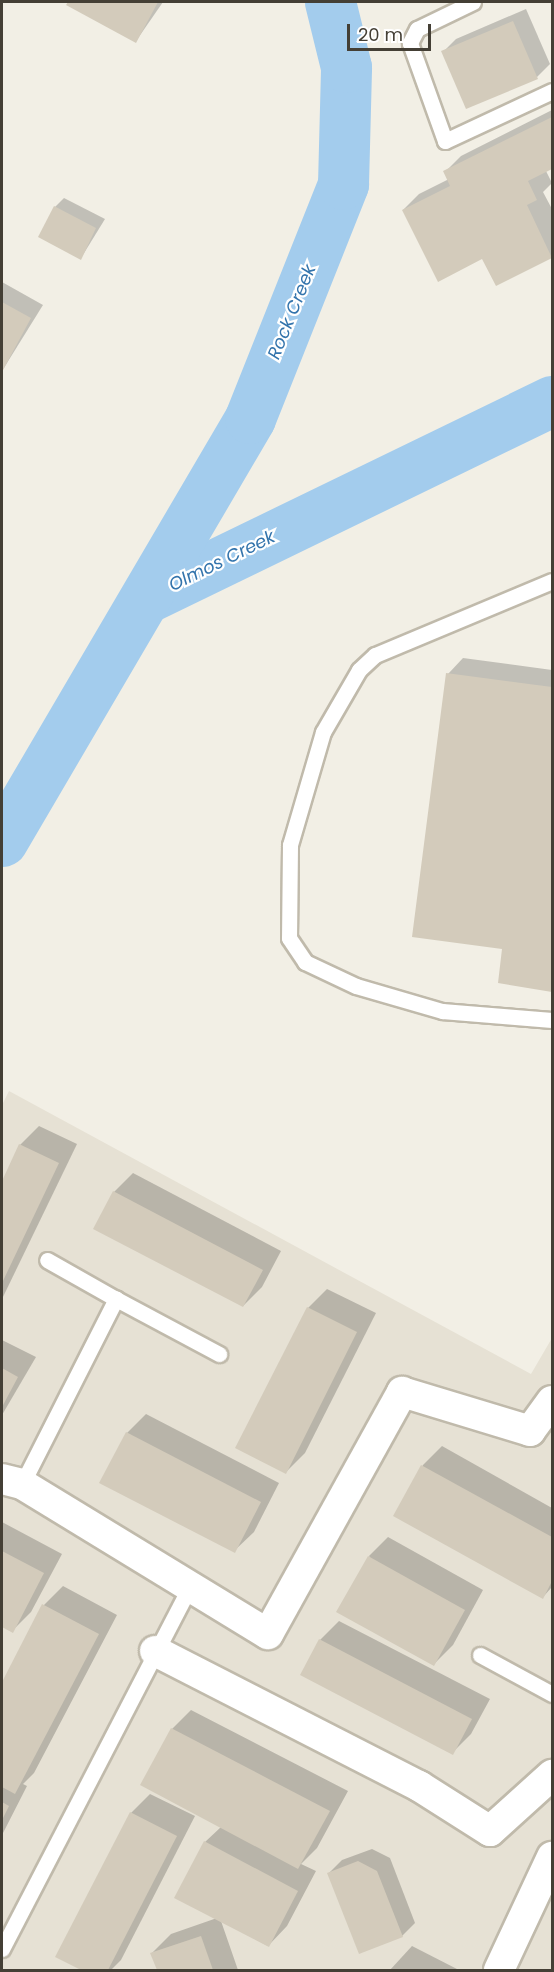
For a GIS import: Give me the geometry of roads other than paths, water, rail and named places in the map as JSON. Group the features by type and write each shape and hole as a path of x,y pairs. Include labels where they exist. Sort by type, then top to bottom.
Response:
{"street":[{"path":"12,1481 268,1634 402,1392 530,1431 552,1401"},
{"path":"155,1651 419,1786 490,1832 552,1775"},
{"path":"499,1971 552,1857"}],"lane":[{"path":"473,2 417,29 410,43 445,141 552,91"},
{"path":"552,581 375,655 359,670 323,732 290,845 289,938 305,962 356,986 442,1011 552,1020"},
{"path":"47,1260 219,1354"},
{"path":"12,1481 116,1299"},
{"path":"2,1949 190,1587"},
{"path":"480,1655 552,1694"}],"waterway":[{"name":"Rock Creek","path":"2,841 250,418 343,184 346,67 330,2"},
{"name":"Olmos Creek","path":"146,598 552,401"}]}
